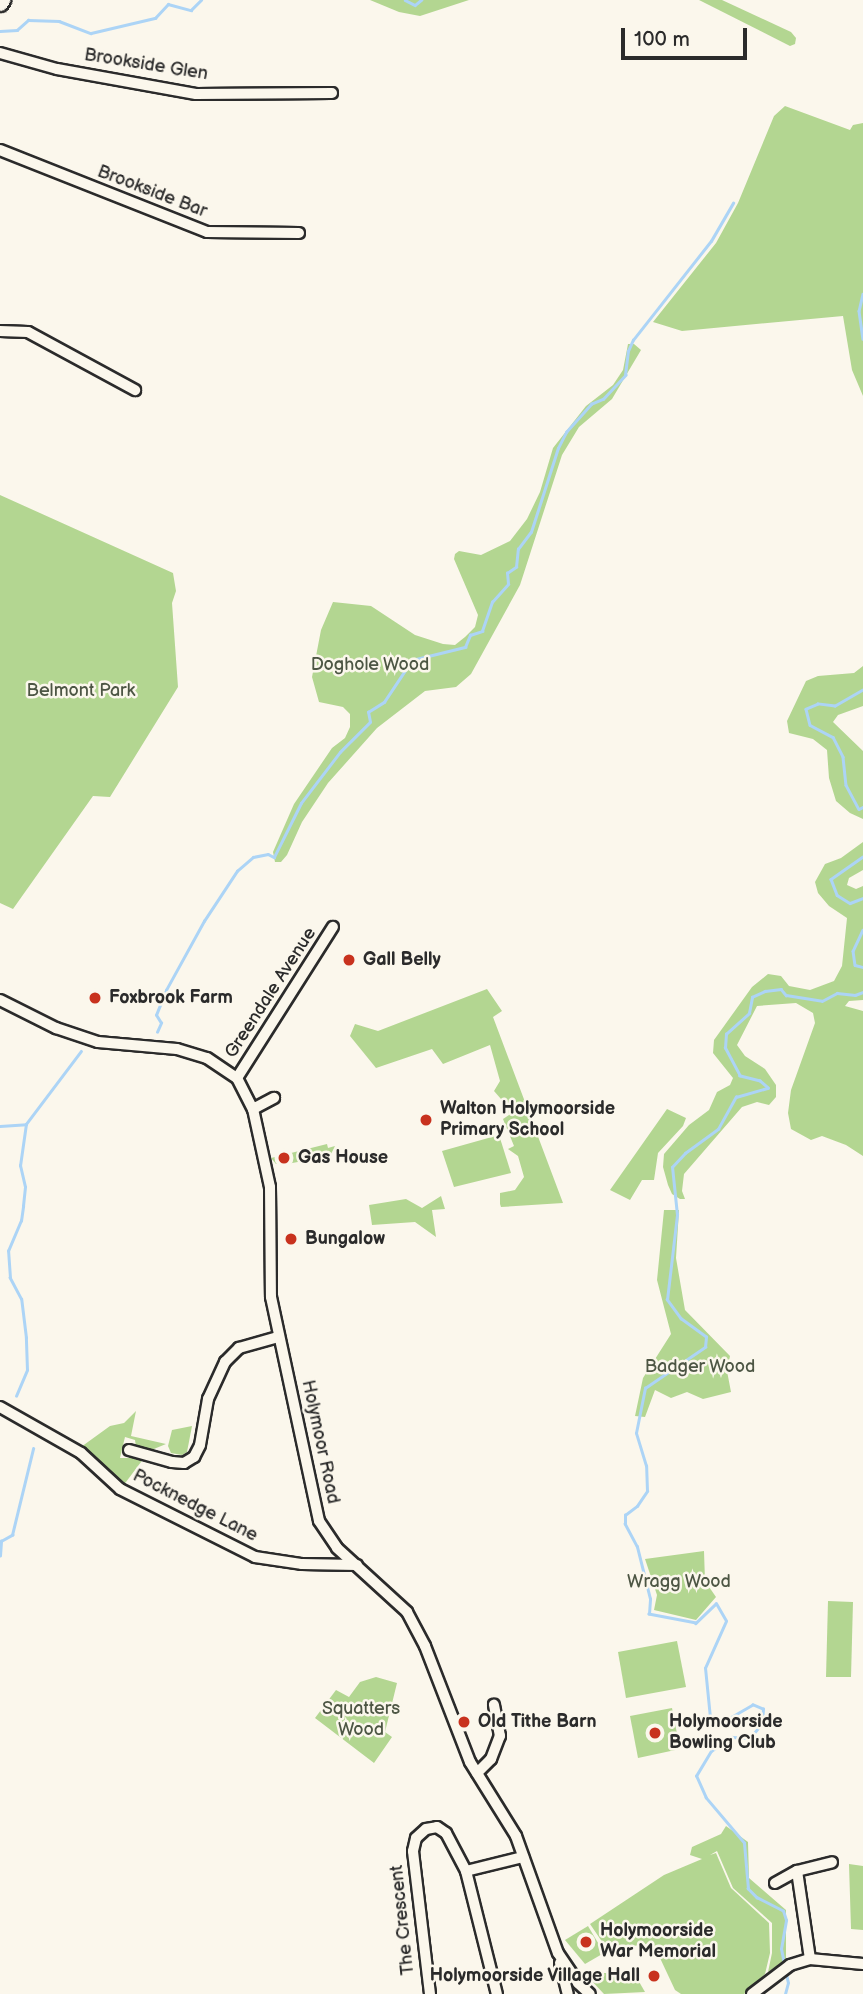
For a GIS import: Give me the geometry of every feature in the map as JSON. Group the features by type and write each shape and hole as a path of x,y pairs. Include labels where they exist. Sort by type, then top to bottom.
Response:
{"street":[{"name":"Brookside Glen","path":"0,53 57,69 196,94 331,93"},
{"name":"Brookside Bar","path":"0,149 207,232 299,233"},
{"path":"0,331 28,332 135,390"},
{"name":"Greendale Avenue","path":"237,1078 333,927"},
{"name":"Holymoor Road","path":"0,1000 56,1028 98,1042 177,1049 207,1058 237,1078 253,1108 270,1187 271,1297 278,1337 309,1462 319,1521 337,1548 407,1612 425,1646 477,1773 516,1836 558,1953 578,1983 590,1994"},
{"path":"253,1108 274,1098"},
{"path":"129,1450 172,1462 184,1463 194,1457 200,1445 203,1418 211,1390 225,1362 239,1349 278,1337"},
{"name":"Pocknedge Lane","path":"0,1407 81,1453 108,1480 131,1495 255,1557 302,1564 357,1565"},
{"path":"477,1773 491,1759 500,1736 495,1704"},
{"name":"The Crescent","path":"430,1994 413,1851 416,1838 426,1829 437,1827 446,1833 466,1871 498,1994"},
{"path":"466,1871 523,1857"},
{"path":"775,1883 797,1871 832,1862"},
{"path":"797,1871 810,1959"},
{"path":"558,1953 568,1994"},
{"path":"752,1994 790,1965 810,1959 863,1964"}],"green space":[{"path":"370,0 469,0 420,16 399,12"},
{"path":"699,0 722,0 791,32 796,38 795,44 790,46"},
{"path":"785,106 850,130 853,125 863,123 863,396 852,370 843,316 682,331 653,322 716,243 738,203 774,116"},
{"name":"Doghole Wood","path":"628,344 634,344 641,350 612,399 579,427 562,455 520,585 471,674 456,687 425,691 377,728 328,783 302,822 287,855 281,862 275,862 273,852 294,804 332,748 345,738 350,727 350,714 343,707 319,702 312,677 321,630 333,602 371,606 415,635 443,644 455,645 465,637 475,627 478,615 454,559 455,554 459,551 481,555 510,541 527,519 540,492 553,448 586,406 613,385 623,370"},
{"name":"Belmont Park","path":"0,495 173,573 176,591 172,603 178,687 110,797 93,796 13,909 0,903"},
{"path":"863,666 863,706 838,715 833,722 863,751 863,819 850,813 836,801 829,778 827,750 813,739 789,733 787,721 806,681 818,676 854,673"},
{"path":"863,842 863,870 849,878 847,885 856,889 863,886 863,1000 849,1001 845,1006 863,1011 863,1156 846,1145 822,1136 811,1140 791,1129 788,1113 791,1090 815,1023 813,1013 796,1003 757,1006 737,1045 745,1056 765,1069 776,1085 776,1097 769,1105 757,1102 742,1107 684,1174 682,1191 685,1199 680,1199 672,1194 668,1185 663,1167 664,1154 689,1125 709,1110 717,1092 730,1085 733,1078 713,1053 714,1040 752,987 768,974 781,976 789,986 810,990 834,981 842,966 847,918 829,906 818,893 815,882 825,864 841,858"},
{"path":"487,989 502,1011 493,1017 563,1203 501,1207 500,1193 515,1190 524,1177 518,1156 508,1149 514,1146 503,1119 509,1115 508,1107 494,1091 500,1081 490,1045 443,1064 432,1049 376,1068 350,1036 355,1024 378,1031"},
{"path":"667,1109 686,1118 683,1126 658,1153 654,1180 642,1180 630,1200 610,1190"},
{"path":"499,1135 511,1173 454,1187 442,1151"},
{"path":"327,1144 328,1148 335,1146 330,1156 287,1164 276,1164 271,1158"},
{"path":"441,1196 445,1209 432,1210 436,1237 415,1222 372,1225 369,1205 406,1199 422,1208"},
{"name":"Badger Wood","path":"664,1210 679,1210 676,1258 685,1310 730,1356 727,1371 731,1392 703,1399 687,1392 671,1398 655,1390 645,1417 635,1416 643,1378 671,1334 657,1280"},
{"path":"136,1411 131,1436 166,1444 149,1451 136,1447 135,1440 125,1437 120,1458 144,1458 123,1486 81,1447 110,1426 124,1423"},
{"path":"192,1426 187,1452 182,1455 171,1453 168,1446 172,1430"},
{"name":"Wragg Wood","path":"704,1551 705,1581 716,1597 696,1620 654,1610 657,1595 645,1559"},
{"path":"828,1601 853,1602 851,1677 826,1677"},
{"path":"677,1641 686,1687 626,1698 618,1652"},
{"name":"Squatters Wood","path":"376,1677 397,1683 385,1732 392,1737 374,1763 315,1718 336,1690 349,1697 360,1682"},
{"name":"Holymoorside Bowling Club","path":"672,1708 680,1749 638,1758 630,1716"},
{"path":"726,1826 748,1842 749,1878 786,1910 786,1960 768,1972 772,1953 772,1923 733,1888 717,1851 710,1855 716,1853 731,1888 769,1923 770,1953 765,1974 744,1994 681,1994 675,1990 660,1958 649,1944 607,1949 590,1924 664,1875 702,1859 690,1855 692,1847 721,1834"},
{"path":"849,1864 863,1866 863,1930 851,1929"},
{"path":"588,1926 604,1953 585,1964 565,1940"},
{"path":"590,1973 634,1973 645,1992 604,1994 590,1979"}],"waterway":[{"path":"0,31 17,30 28,20 59,21 91,33 155,18 168,4 191,10 201,0"},
{"path":"405,0 415,5 421,0"},
{"path":"157,1032 161,1023 156,1015 166,990 204,921 237,871 253,857 268,854 274,857 301,803 340,752 370,722 368,712 384,702 412,660 465,647 470,635 482,631 492,602 508,584 507,573 516,567 518,549 531,532 558,448 566,432 591,404 603,399 625,375 628,351 633,340 711,241 733,203"},
{"path":"863,294 859,311 863,339"},
{"path":"863,690 835,706 818,704 806,709 810,725 833,737 843,757 846,785 859,809 863,807"},
{"path":"863,857 831,879 837,895 850,903 863,898"},
{"path":"863,930 853,951 855,965 863,967"},
{"path":"784,1964 781,1949 786,1920 783,1911 757,1898 748,1889 744,1843 706,1798 696,1776 711,1751 732,1737 750,1738 762,1723 763,1709 753,1705 725,1721 710,1718 705,1668 726,1621 716,1604 696,1623 649,1614 650,1599 637,1547 625,1524 625,1515 637,1506 647,1491 646,1466 636,1433 645,1388 705,1347 706,1337 681,1319 667,1300 677,1215 672,1167 685,1153 718,1129 736,1097 768,1088 760,1081 740,1076 725,1048 726,1034 749,1013 752,997 765,991 781,989 786,995 822,1001 837,993 855,995 863,992"},
{"path":"0,1126 26,1124 81,1051"},
{"path":"16,1396 27,1370 26,1338 21,1299 10,1278 8,1251 21,1221 25,1187 20,1166 26,1124"},
{"path":"0,1556 1,1541 12,1535 33,1449"},
{"path":"785,1994 788,1983 786,1974"}],"place":[{"name":"Gall Belly","path":"349,960"},
{"name":"Foxbrook Farm","path":"95,998"},
{"name":"Walton Holymoorside Primary School","path":"426,1120"},
{"name":"Gas House","path":"284,1158"},
{"name":"Bungalow","path":"291,1239"},
{"name":"Old Tithe Barn","path":"464,1722"},
{"name":"Holymoorside Bowling Club","path":"655,1733"},
{"name":"Holymoorside War Memorial","path":"586,1942"},
{"name":"Holymoorside Village Hall","path":"654,1976"}]}
